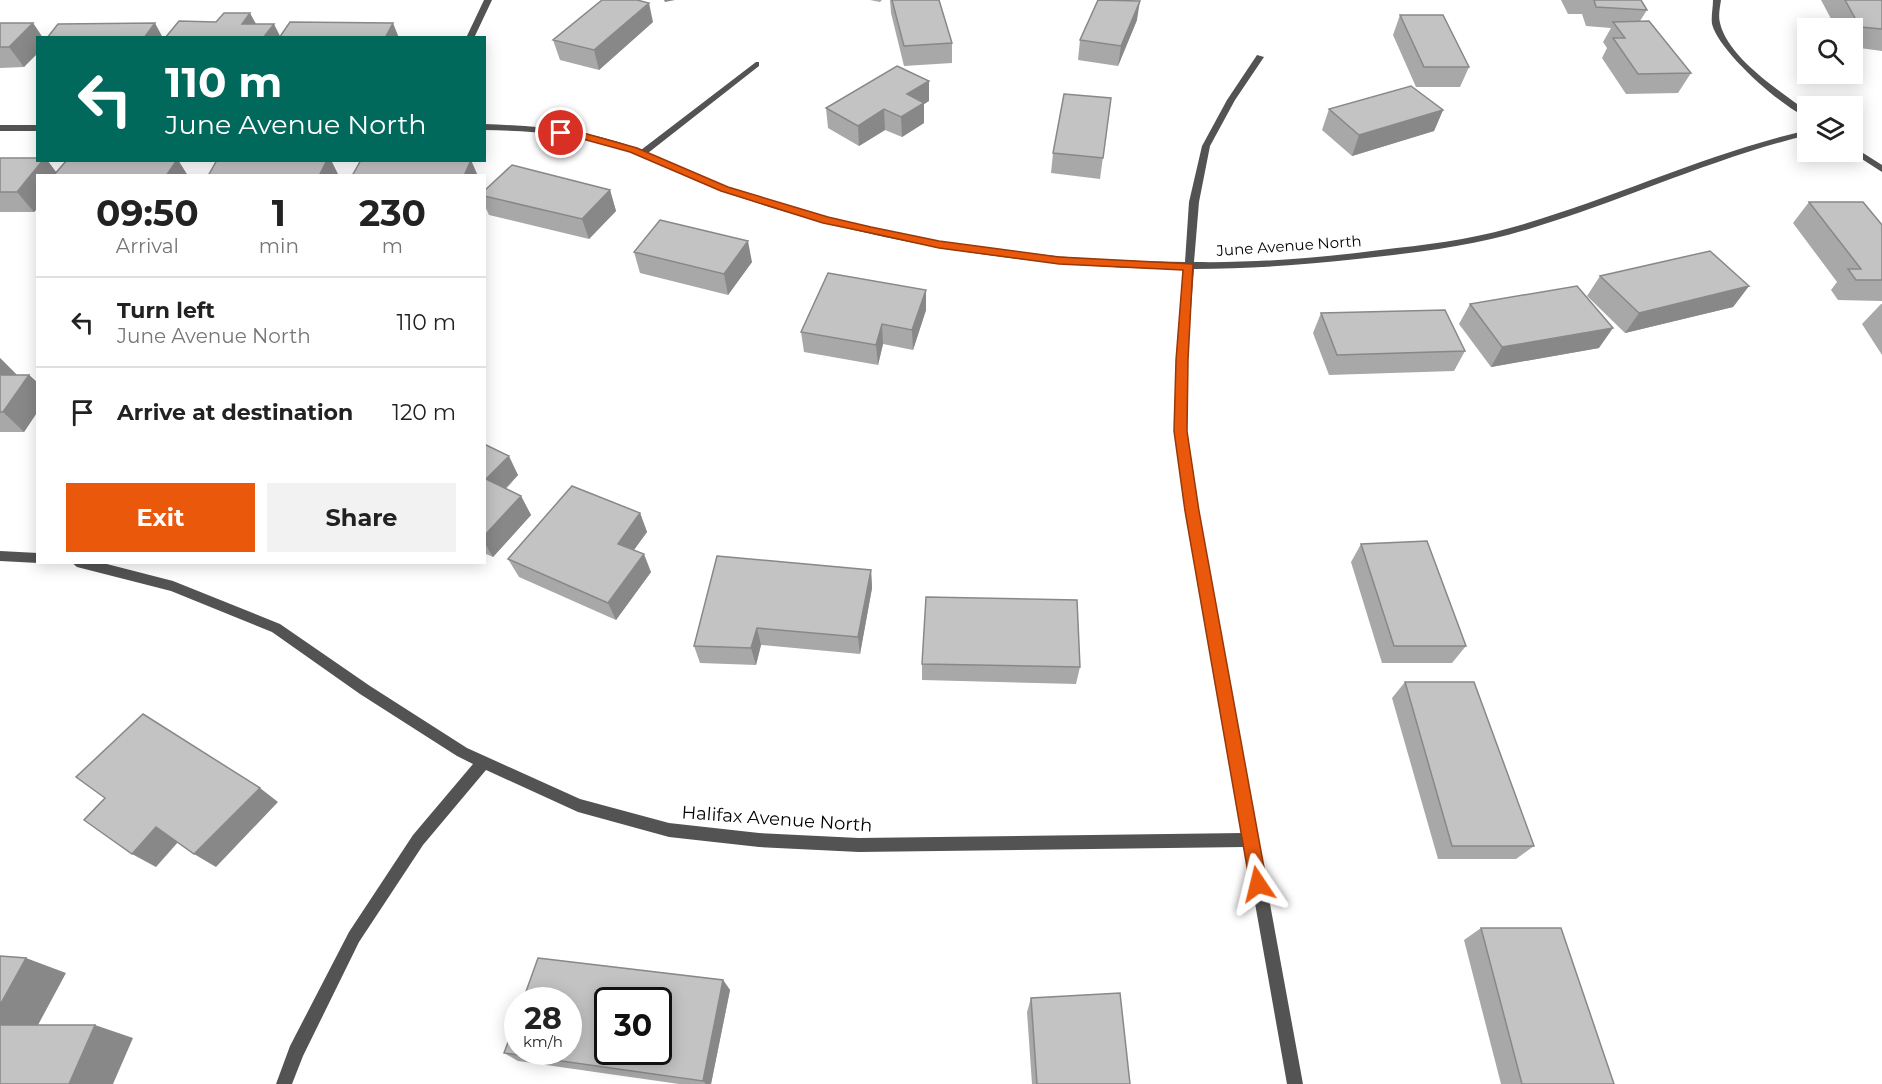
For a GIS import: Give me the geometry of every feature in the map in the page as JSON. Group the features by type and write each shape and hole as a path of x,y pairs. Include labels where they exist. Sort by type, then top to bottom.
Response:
{"street":[{"path":"471,36 488,0"},
{"path":"1718,0 1716,24 1732,53 1762,82 1797,108"},
{"path":"1260,57 1231,100 1206,146 1194,202 1182,360 1181,431 1192,511 1295,1084"},
{"path":"641,154 756,64"},
{"name":"June Avenue North","path":"486,127 523,128 580,135 641,154 724,189 815,217 939,244 1059,260 1189,267 1305,262 1421,249 1527,227 1740,148 1797,135"},
{"path":"0,128 36,128"},
{"path":"1863,156 1882,169"},
{"path":"0,556 36,558"},
{"name":"Halifax Avenue North","path":"85,564 173,586 276,628 365,690 452,746 578,805 669,830 759,840 860,845 1250,840"},
{"path":"284,1084 296,1052 354,937 418,840 484,761"}],"building":[{"path":"602,0 637,0 649,3 594,50 553,40"},
{"path":"892,0 939,0 952,43 904,46"},
{"path":"1098,0 1140,1 1121,46 1080,40"},
{"path":"1594,0 1641,0 1647,10 1596,7"},
{"path":"1845,0 1882,0 1882,29 1863,27 1863,18 1855,18"},
{"path":"224,13 250,13 242,24 274,24 265,36 167,36 179,21 216,22"},
{"path":"1400,15 1443,15 1469,67 1424,67"},
{"path":"1649,21 1691,73 1638,74 1613,38 1625,38 1613,22"},
{"path":"290,22 393,23 386,36 280,36"},
{"path":"0,23 33,23 9,47 0,47"},
{"path":"155,23 145,36 49,36 58,24"},
{"path":"897,66 929,81 907,94 924,103 901,117 884,109 858,126 826,108"},
{"path":"1411,86 1443,110 1359,135 1329,109"},
{"path":"1064,94 1111,98 1103,158 1053,153"},
{"path":"0,158 36,158 36,162 41,162 17,192 0,192"},
{"path":"65,162 176,162 167,174 55,174"},
{"path":"216,162 326,162 320,174 209,174"},
{"path":"360,162 470,162 465,174 353,174"},
{"path":"512,165 610,190 582,219 486,196 486,189"},
{"path":"1809,202 1863,202 1882,225 1882,280 1856,280 1848,269 1861,269"},
{"path":"660,220 748,241 724,274 634,252"},
{"path":"1710,251 1749,286 1639,313 1600,276"},
{"path":"828,273 926,290 912,330 882,324 876,345 801,332"},
{"path":"1577,286 1613,328 1502,347 1470,304"},
{"path":"1445,310 1465,351 1337,355 1321,313"},
{"path":"0,375 29,375 3,412 0,412"},
{"path":"486,445 509,456 486,479"},
{"path":"486,479 521,496 486,534"},
{"path":"572,486 640,513 618,544 644,554 608,603 508,559"},
{"path":"1427,541 1466,646 1394,646 1361,544"},
{"path":"717,556 871,570 858,637 757,628 751,648 694,646"},
{"path":"926,597 1077,600 1080,667 922,664"},
{"path":"1405,682 1474,682 1534,846 1452,846"},
{"path":"143,714 260,788 194,854 156,827 132,854 84,820 105,798 76,777"},
{"path":"1481,928 1561,928 1614,1084 1522,1084"},
{"path":"0,956 26,958 0,1005"},
{"path":"538,958 723,980 703,1081 582,1064 582,987 528,987"},
{"path":"1120,993 1130,1084 1037,1084 1031,998"},
{"path":"0,1025 95,1025 69,1084 0,1084"}],"route":[{"path":"561,133 580,135 634,150 724,189 826,220 871,230 939,244 1059,260 1189,267 1182,360 1181,431 1192,511 1258,884"}]}
